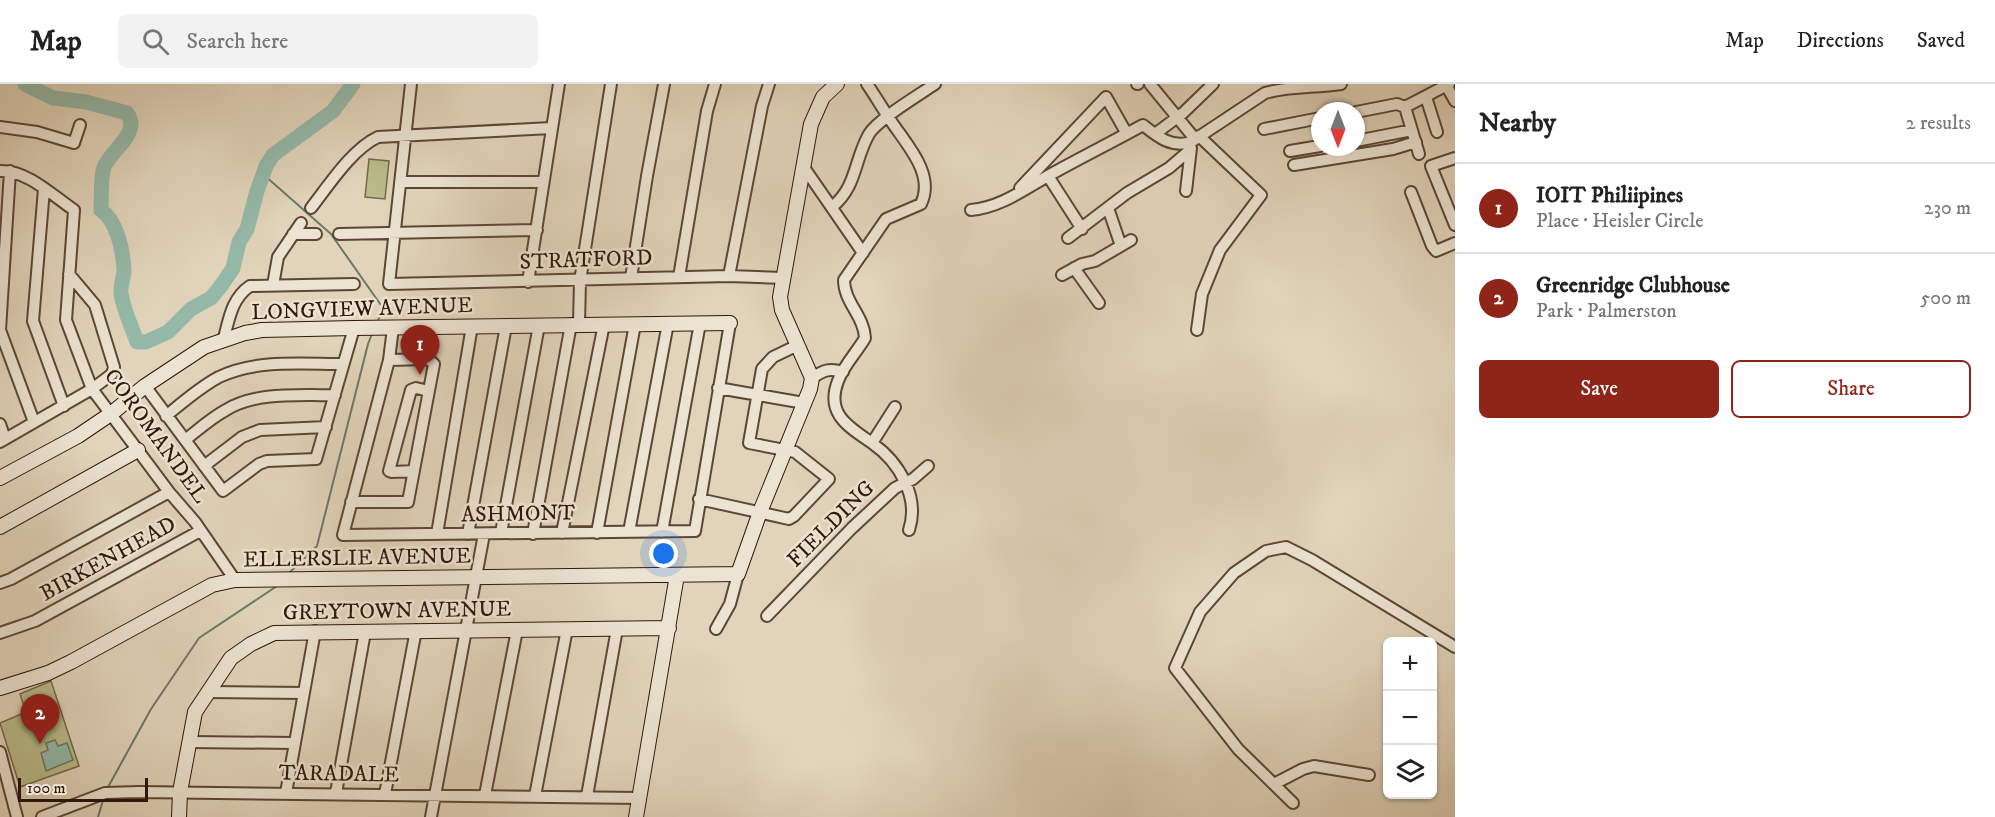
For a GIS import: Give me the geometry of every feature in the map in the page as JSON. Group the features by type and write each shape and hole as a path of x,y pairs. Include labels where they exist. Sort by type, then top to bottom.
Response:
{"street":[{"path":"394,233 411,84"},
{"path":"528,282 559,84"},
{"path":"533,534 575,324 611,84"},
{"path":"631,278 664,84"},
{"path":"679,277 707,111 715,84"},
{"path":"729,276 762,106 769,84"},
{"path":"717,629 730,604 760,512 810,389 812,378 782,310 780,297 811,124 824,97 837,84"},
{"path":"867,84 919,162 924,180 924,198 921,204 886,219 844,280 844,292 865,329 866,338 837,382 835,394 839,415 856,434 873,443 890,459 905,482 914,505 909,530"},
{"path":"832,207 839,201 855,176 870,132 935,84"},
{"path":"1155,134 1176,119 1213,84"},
{"path":"1068,238 1127,193 1169,168 1194,142 1264,93 1295,86 1316,88 1341,84"},
{"path":"1153,85 1194,142 1261,195 1220,250 1202,294 1197,330"},
{"path":"1365,110 1396,104 1405,107 1448,85 1455,101"},
{"path":"1011,198 1106,97 1127,134"},
{"path":"1426,97 1437,132"},
{"path":"1405,107 1419,154"},
{"path":"1264,129 1311,120"},
{"path":"0,127 37,132 74,143 80,125"},
{"path":"971,210 987,209 1011,198 1143,125 1164,141 1174,144 1194,142"},
{"path":"310,208 356,153 378,136 551,128"},
{"path":"1365,139 1412,130"},
{"path":"1186,191 1194,142"},
{"path":"1294,165 1393,149 1416,142"},
{"path":"1290,151 1311,148"},
{"path":"1455,159 1431,166 1455,225"},
{"path":"803,166 862,253"},
{"path":"5,171 0,330 34,422"},
{"name":"COROMANDEL","path":"5,171 20,174 74,210 66,320 92,389 235,580"},
{"path":"1048,176 1082,229"},
{"path":"400,182 543,182"},
{"path":"44,189 33,321 64,406"},
{"path":"1411,192 1436,251 1455,243"},
{"path":"1108,208 1121,246"},
{"path":"273,285 278,257 301,223"},
{"path":"339,234 537,230"},
{"name":"STRATFORD","path":"394,233 389,284 729,276 784,278"},
{"path":"293,234 316,234"},
{"path":"1062,275 1095,261 1131,240"},
{"path":"1074,268 1099,303"},
{"path":"0,424 3,440 64,406 112,374 114,367 95,305 69,274"},
{"path":"224,338 231,309 250,286 354,284"},
{"path":"629,532 668,323"},
{"path":"662,532 700,323"},
{"path":"730,323 699,499 789,519 829,479 795,452 749,443 762,369 773,357 798,345"},
{"name":"LONGVIEW AVENUE","path":"0,478 78,436 204,346 224,338 262,330 730,323"},
{"path":"562,533 604,324"},
{"path":"597,533 635,324"},
{"path":"501,533 539,325"},
{"path":"437,534 472,326"},
{"path":"468,534 506,326"},
{"path":"145,386 223,491 259,464 267,461 316,459 354,328"},
{"path":"389,360 428,359 434,364 408,502 351,502 389,360 393,328"},
{"path":"166,416 218,378 251,366 343,364"},
{"path":"812,378 825,370 843,372"},
{"path":"414,471 389,471 411,390 416,388 429,391"},
{"path":"718,388 804,403"},
{"path":"185,440 226,410 246,401 273,397 335,395"},
{"path":"873,443 895,407"},
{"path":"204,466 242,437 260,430 326,427"},
{"path":"0,527 138,450"},
{"name":"FIELDING","path":"767,616 852,528 895,488 913,479 927,466"},
{"path":"0,583 169,492"},
{"name":"ASHMONT","path":"351,502 343,535 695,531 699,499"},
{"name":"BIRKENHEAD","path":"0,633 35,621 200,531"},
{"path":"431,817 484,534"},
{"path":"1293,802 1238,749 1175,668 1200,612 1234,573 1266,551 1286,547 1312,560 1455,647"},
{"name":"ELLERSLIE AVENUE","path":"0,688 48,673 212,585 235,580 738,574"},
{"path":"636,817 677,575"},
{"name":"GREYTOWN AVENUE","path":"179,817 180,792 195,712 231,658 251,644 274,633 669,628"},
{"path":"535,796 567,629"},
{"path":"587,796 617,629"},
{"path":"385,794 416,630"},
{"path":"486,795 517,630"},
{"path":"286,793 315,632"},
{"path":"336,793 365,632"},
{"path":"209,692 304,693"},
{"path":"189,742 295,743"},
{"path":"0,752 5,791 17,817"},
{"path":"1274,784 1314,766 1369,775"},
{"name":"TARADALE","path":"42,817 105,793 336,793 640,798"},
{"path":"71,817 74,804"}],"shaded area":[{"path":"369,159 389,161 385,199 365,197"},
{"path":"51,681 79,766 20,787 0,723 26,712 20,694"},
{"path":"55,740 58,746 67,743 73,760 46,771 41,753 48,750 46,743"}],"waterway":[{"path":"25,84 53,98 86,102 127,113 131,120 128,135 104,167 101,210 111,221 121,245 124,270 121,293 137,342 146,342 168,332 191,309 211,298 233,268 239,242 247,229 257,191 266,166 273,155 333,111 353,84"},
{"path":"264,175 331,234 383,308 377,323"},
{"path":"289,573 317,546 372,334"},
{"path":"107,789 151,709 199,638 277,586"},
{"path":"98,817 104,797"}],"place":[{"name":"IOIT Philiipines","path":"420,375"},
{"name":"Greenridge Clubhouse","path":"40,744"}]}
